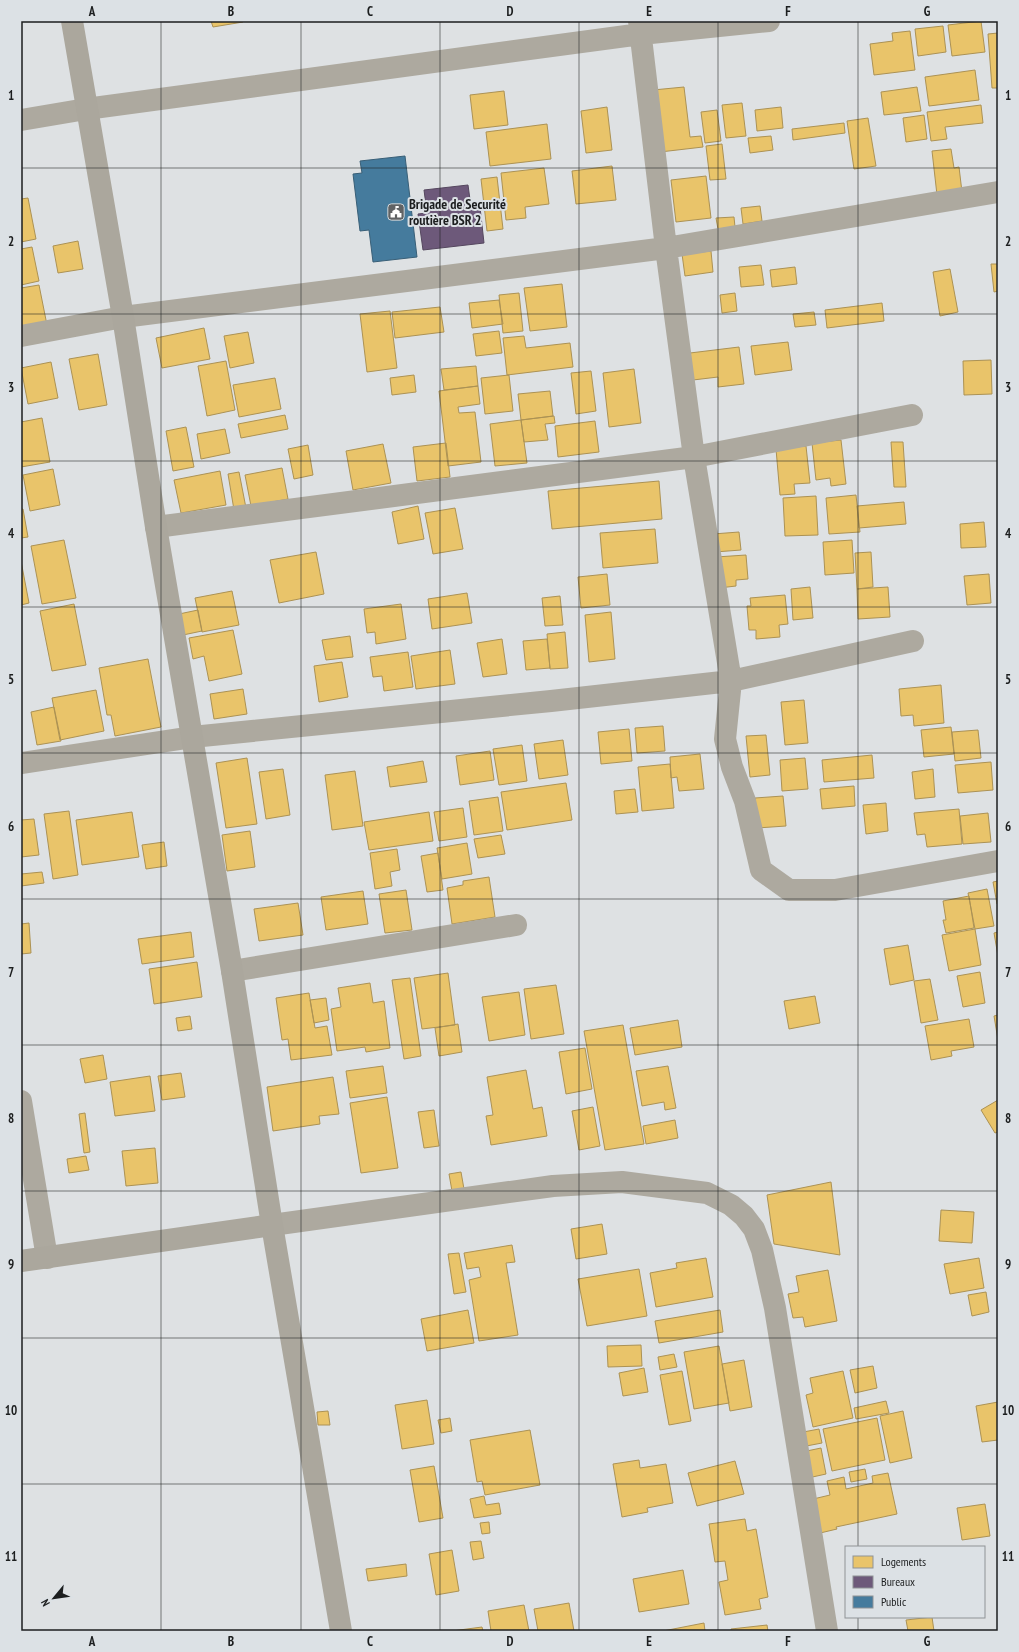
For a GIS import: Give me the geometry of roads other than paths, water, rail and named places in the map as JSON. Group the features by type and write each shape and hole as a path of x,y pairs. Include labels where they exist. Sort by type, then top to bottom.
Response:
{"street":[{"path":"72,21 123,317 156,527 232,971 272,1225 341,1631"},
{"path":"21,120 86,109 640,28 769,21"},
{"path":"640,28 666,248 694,457 731,680 725,739 730,760 745,801 761,870 789,890 835,890 998,861"},
{"path":"21,336 123,317 666,248 998,192"},
{"path":"156,527 694,457 912,414"},
{"path":"21,763 192,736 551,701 731,680 913,641"},
{"path":"232,971 516,925"},
{"path":"21,1101 46,1258"},
{"path":"21,1261 516,1191 622,1182 707,1193 731,1205 744,1216 754,1229 762,1250 775,1308 826,1631"}],"place":[{"name":"Brigade de Securité routière BSR 2","path":"396,212"}]}
